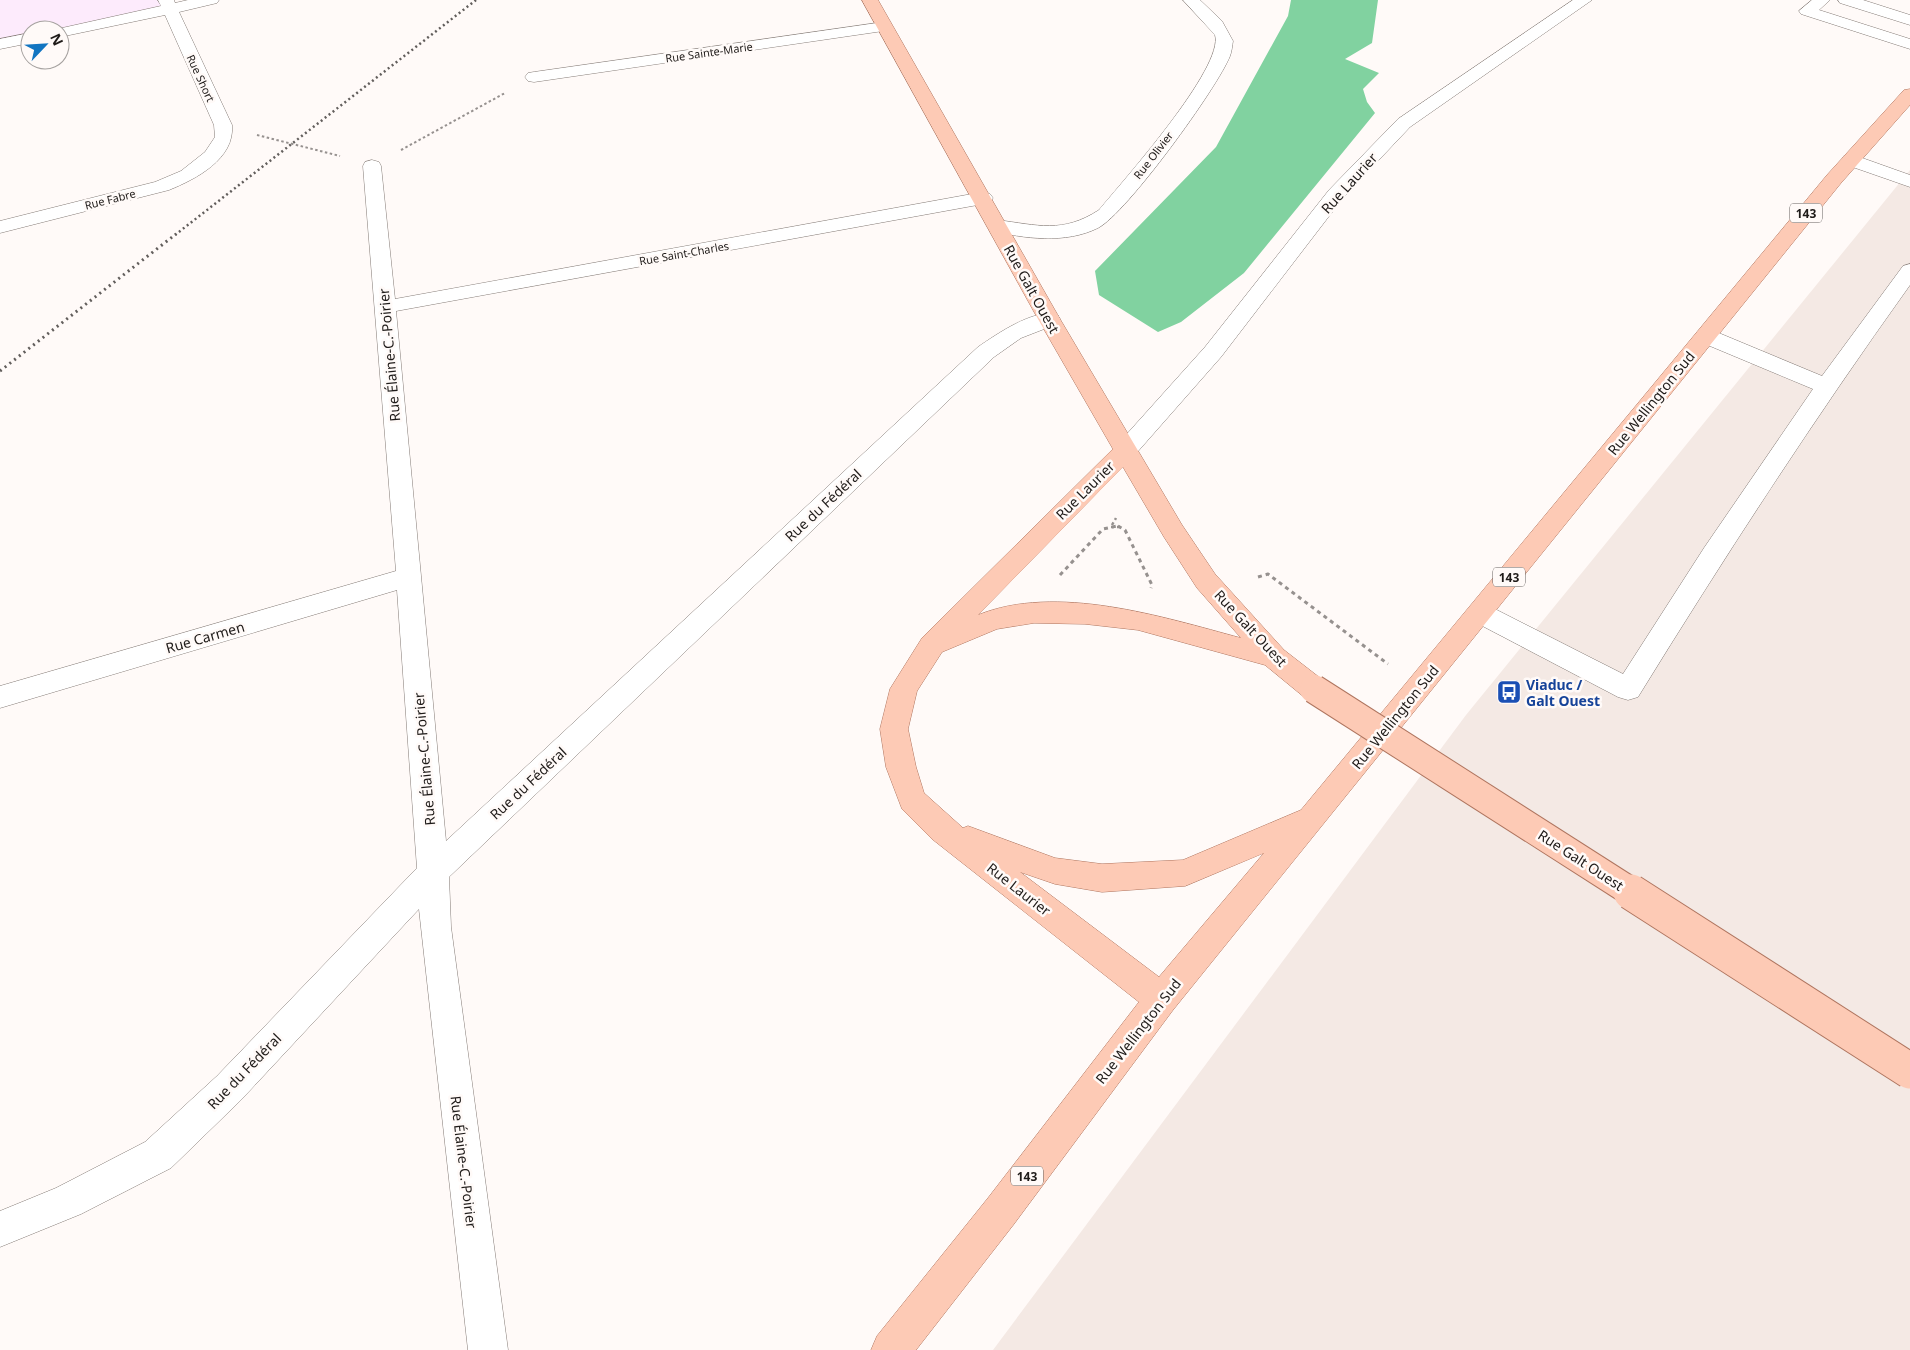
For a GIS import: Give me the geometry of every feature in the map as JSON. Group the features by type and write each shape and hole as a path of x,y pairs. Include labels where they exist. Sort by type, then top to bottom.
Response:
{"main road":[{"name":"Rue Galt Ouest","path":"864,0 884,27"},
{"name":"Rue Galt Ouest","path":"870,0 1124,451 1206,581 1274,657 1314,689 1910,1071"},
{"name":"Rue Wellington Sud","path":"891,1350 1001,1211 1161,999 1312,818 1851,160 1910,94"},
{"name":"Rue Laurier","path":"1124,451 932,645 904,689 894,729 901,767 912,800 943,830 1161,999"},
{"path":"932,645 993,620 1034,613 1085,614 1138,620 1274,657"},
{"path":"943,830 1055,871 1102,878 1185,873 1312,818"}],"street":[{"path":"70,29 167,4 211,0"},
{"name":"Rue Olivier","path":"997,226 1050,233 1073,232 1092,225 1106,214 1192,106 1224,52 1225,41 1219,29 1191,0"},
{"name":"Rue Laurier","path":"1124,451 1213,352 1336,194 1404,123 1584,0"},
{"path":"1822,0 1807,11 1910,44"},
{"path":"1846,0 1910,20"},
{"name":"Rue Short","path":"167,4 223,125 224,137"},
{"name":"Rue Sainte-Marie","path":"534,77 884,27"},
{"path":"0,44 20,40"},
{"name":"Rue Fabre","path":"0,227 162,186 188,175 212,156 224,137"},
{"path":"1851,160 1910,181"},
{"name":"Rue Élaine-C.-Poirier","path":"372,166 409,577 433,872 436,936 488,1350"},
{"name":"Rue Saint-Charles","path":"385,307 983,198"},
{"path":"1480,612 1628,689 1713,554 1826,386 1910,270"},
{"name":"Rue du Fédéral","path":"0,1229 68,1200 158,1155 229,1088 433,872 986,352 1013,333 1049,319"},
{"path":"1706,336 1826,386"},
{"name":"Rue Carmen","path":"0,697 409,577"}],"path":[{"path":"224,137 259,134 372,166 534,77"},
{"path":"1112,525 1116,518"},
{"path":"1054,582 1103,529 1112,525 1125,530 1152,585 1150,592"},
{"path":"1258,577 1268,574 1388,664"}],"shaded area":[{"path":"0,0 166,0 169,9 70,28 70,20 20,20 20,40 0,44"},
{"path":"1910,170 1910,1350 993,1350 1466,715"}],"green space":[{"path":"1291,0 1378,0 1372,43 1345,59 1379,73 1363,89 1367,102 1375,113 1244,273 1181,322 1158,332 1099,295 1095,271 1216,147 1288,16"}],"railway":[{"path":"175,235 476,0"},
{"path":"0,371 176,234"}],"place":[{"name":"Viaduc / Galt Ouest","path":"1509,692"}]}
